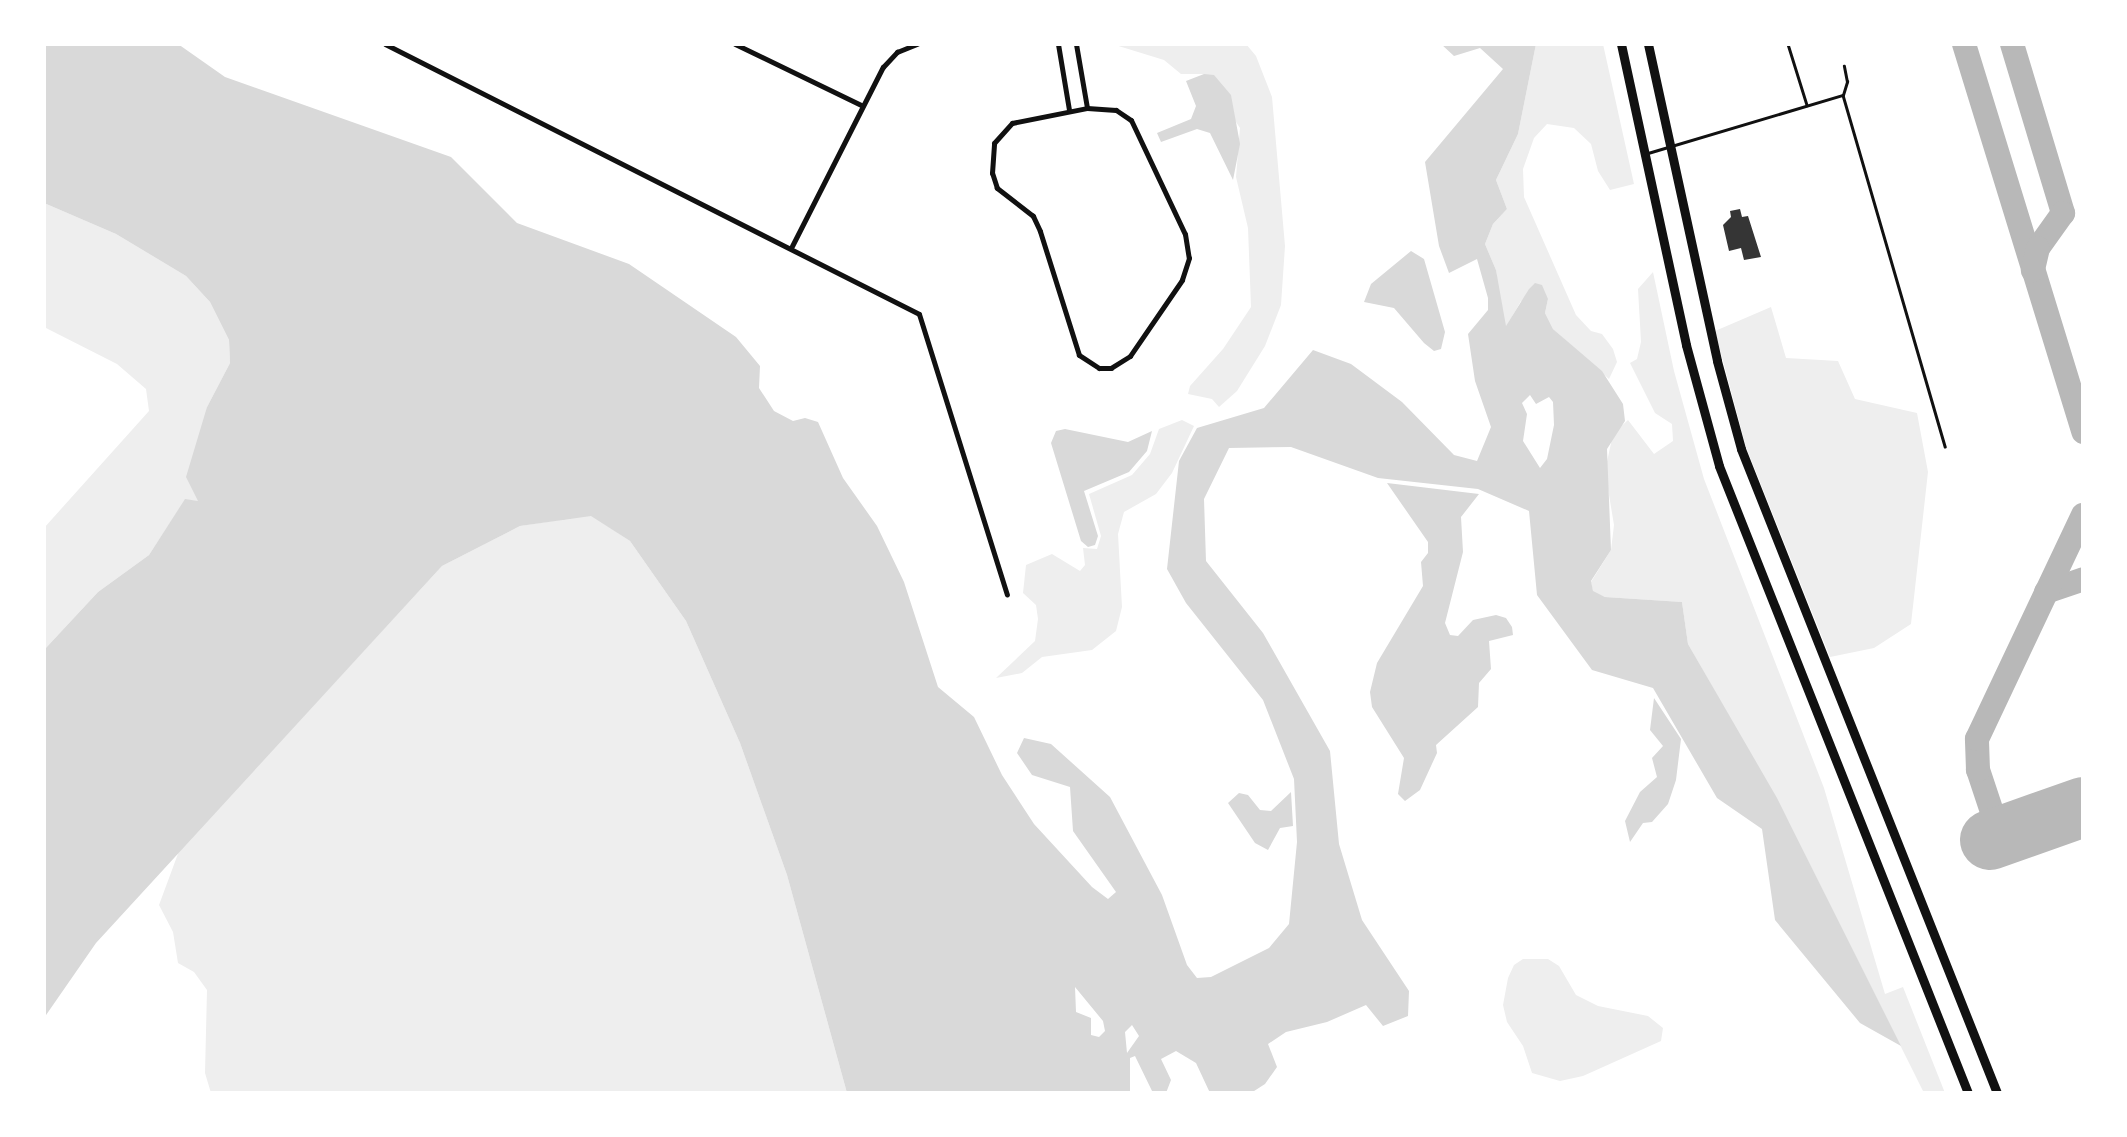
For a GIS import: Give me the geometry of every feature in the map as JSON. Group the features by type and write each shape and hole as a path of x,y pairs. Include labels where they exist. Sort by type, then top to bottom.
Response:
{"main road":[{"path":"1621,44 1696,385 1724,479 1967,1090"},
{"path":"1648,44 1717,361 1752,481 1997,1093"}],"street":[{"path":"385,44 792,246 919,314 1007,594"},
{"path":"735,44 861,105"},
{"path":"792,246 861,105 883,68 897,52 917,44"},
{"path":"1058,44 1069,110"},
{"path":"1076,44 1087,108"},
{"path":"1087,108 1115,110 1131,120 1185,234 1189,258 1182,280 1130,355 1111,368 1099,368 1079,355 1033,216 997,188 992,173 994,143 1002,131 1027,117 1087,108"}],"lane":[{"path":"1788,44 1807,106"},
{"path":"1844,66 1847,82 1843,95 1945,447"},
{"path":"1645,154 1843,95"}],"shaded area":[{"path":"44,44 178,44 225,77 451,157 517,223 629,264 736,337 760,366 759,388 774,411 793,421 805,418 818,422 843,478 877,526 904,582 938,687 974,717 1002,775 1034,824 1092,887 1108,899 1116,892 1073,831 1070,787 1032,775 1017,753 1024,738 1051,744 1110,797 1162,895 1187,965 1197,978 1211,977 1269,948 1289,924 1297,842 1294,779 1263,700 1186,603 1167,569 1179,461 1197,428 1264,408 1313,350 1351,364 1402,402 1454,455 1477,461 1491,427 1475,381 1468,334 1488,310 1488,298 1477,259 1449,273 1439,246 1425,162 1503,69 1480,48 1454,56 1441,44 1536,44 1518,134 1496,180 1507,209 1493,224 1485,244 1496,270 1506,326 1529,289 1535,283 1542,285 1548,299 1545,313 1553,329 1602,371 1623,404 1625,421 1607,449 1611,550 1591,581 1593,591 1605,597 1682,602 1688,644 1777,798 1901,1046 1860,1023 1775,920 1762,829 1717,798 1653,688 1592,670 1537,595 1529,511 1478,489 1378,478 1291,447 1229,448 1204,499 1206,561 1263,633 1330,751 1339,844 1362,920 1409,991 1408,1016 1383,1026 1366,1005 1327,1022 1286,1032 1268,1044 1277,1067 1265,1084 1251,1093 1210,1093 1196,1063 1176,1051 1161,1059 1171,1080 1166,1093 1153,1093 1135,1056 1130,1058 1130,1093 847,1093 787,875 740,743 686,621 630,541 591,516 520,526 442,566 96,943 44,1018 44,650 98,592 149,555 185,499 198,501 186,477 207,407 230,363 229,340 210,302 186,276 116,234 44,203","holes":["1530,395 1536,404 1549,397 1553,402 1554,425 1547,459 1540,468 1523,441 1527,414 1522,403","1075,987 1103,1021 1105,1031 1099,1037 1091,1035 1091,1018 1076,1012","1132,1025 1139,1036 1127,1053 1125,1032"]},
{"path":"1112,44 1246,44 1256,56 1272,97 1285,246 1281,305 1265,346 1237,391 1219,407 1212,399 1188,394 1190,386 1223,349 1251,307 1248,228 1236,177 1240,128 1204,74 1181,74 1164,60"},
{"path":"1536,44 1603,44 1634,184 1610,190 1598,171 1591,144 1574,128 1547,124 1534,138 1523,169 1524,197 1576,315 1591,331 1602,334 1613,349 1617,362 1609,379 1553,329 1545,313 1548,299 1521,301 1506,327 1501,320 1496,270 1485,244 1493,224 1507,209 1496,180 1518,134"},
{"path":"1204,74 1214,75 1231,95 1240,144 1233,180 1210,133 1197,129 1161,142 1157,133 1191,119 1196,106 1186,81"},
{"path":"44,203 116,234 186,276 210,302 229,340 230,363 207,407 198,501 185,500 149,555 98,592 44,650 44,528 149,411 146,389 117,364 44,327"},
{"path":"1411,251 1424,259 1445,332 1441,349 1434,351 1394,308 1364,302 1371,284"},
{"path":"1653,272 1674,371 1704,479 1824,788 1885,994 1903,987 1945,1093 1924,1093 1789,822 1688,644 1682,602 1605,597 1593,592 1591,582 1611,550 1614,525 1605,471 1613,434 1628,420 1654,454 1673,441 1672,424 1655,413 1630,363 1637,359 1641,342 1638,289"},
{"path":"1771,307 1786,358 1838,361 1855,399 1917,413 1928,472 1911,624 1874,648 1830,657 1746,447 1715,331"},
{"path":"1182,420 1194,426 1172,473 1156,494 1124,512 1118,534 1122,607 1116,631 1092,650 1042,657 1022,673 996,678 1035,641 1038,619 1036,605 1023,593 1026,565 1052,554 1080,571 1085,565 1083,548 1097,549 1101,536 1089,494 1132,475 1150,454 1159,429"},
{"path":"1065,429 1128,442 1152,431 1147,451 1129,472 1084,491 1098,536 1095,545 1088,547 1081,541 1051,443 1056,431"},
{"path":"1387,483 1479,494 1461,517 1463,552 1445,623 1450,635 1458,636 1473,620 1496,615 1506,618 1512,627 1513,635 1489,641 1491,669 1479,683 1478,707 1436,745 1437,753 1420,790 1405,801 1398,794 1404,758 1372,707 1370,692 1377,663 1423,586 1421,562 1428,553 1428,542"},
{"path":"591,515 630,541 686,621 740,743 787,875 847,1093 211,1093 205,1073 207,990 194,972 178,963 173,932 159,905 179,851 442,566 520,526"},
{"path":"1654,698 1681,739 1676,780 1668,804 1652,822 1643,823 1630,842 1625,821 1640,792 1657,777 1652,758 1663,746 1650,730"},
{"path":"1291,792 1293,826 1280,828 1268,850 1255,843 1228,803 1239,793 1248,795 1260,810 1271,811"},
{"path":"1523,959 1548,959 1559,966 1576,995 1598,1006 1648,1016 1663,1028 1661,1041 1583,1076 1560,1081 1532,1073 1523,1046 1507,1022 1503,1005 1508,978 1514,965"}],"building":[{"path":"1740,209 1742,217 1748,216 1761,257 1744,260 1741,248 1729,251 1723,225 1731,217 1730,211"}],"taxiway":[{"path":"1964,44 2083,432"},
{"path":"2012,44 2063,213 2038,248 2033,270"},
{"path":"2000,836 1978,770 1977,739 2083,515"},
{"path":"2046,592 2083,579"}],"runway":[{"path":"1990,840 2083,807"}]}
